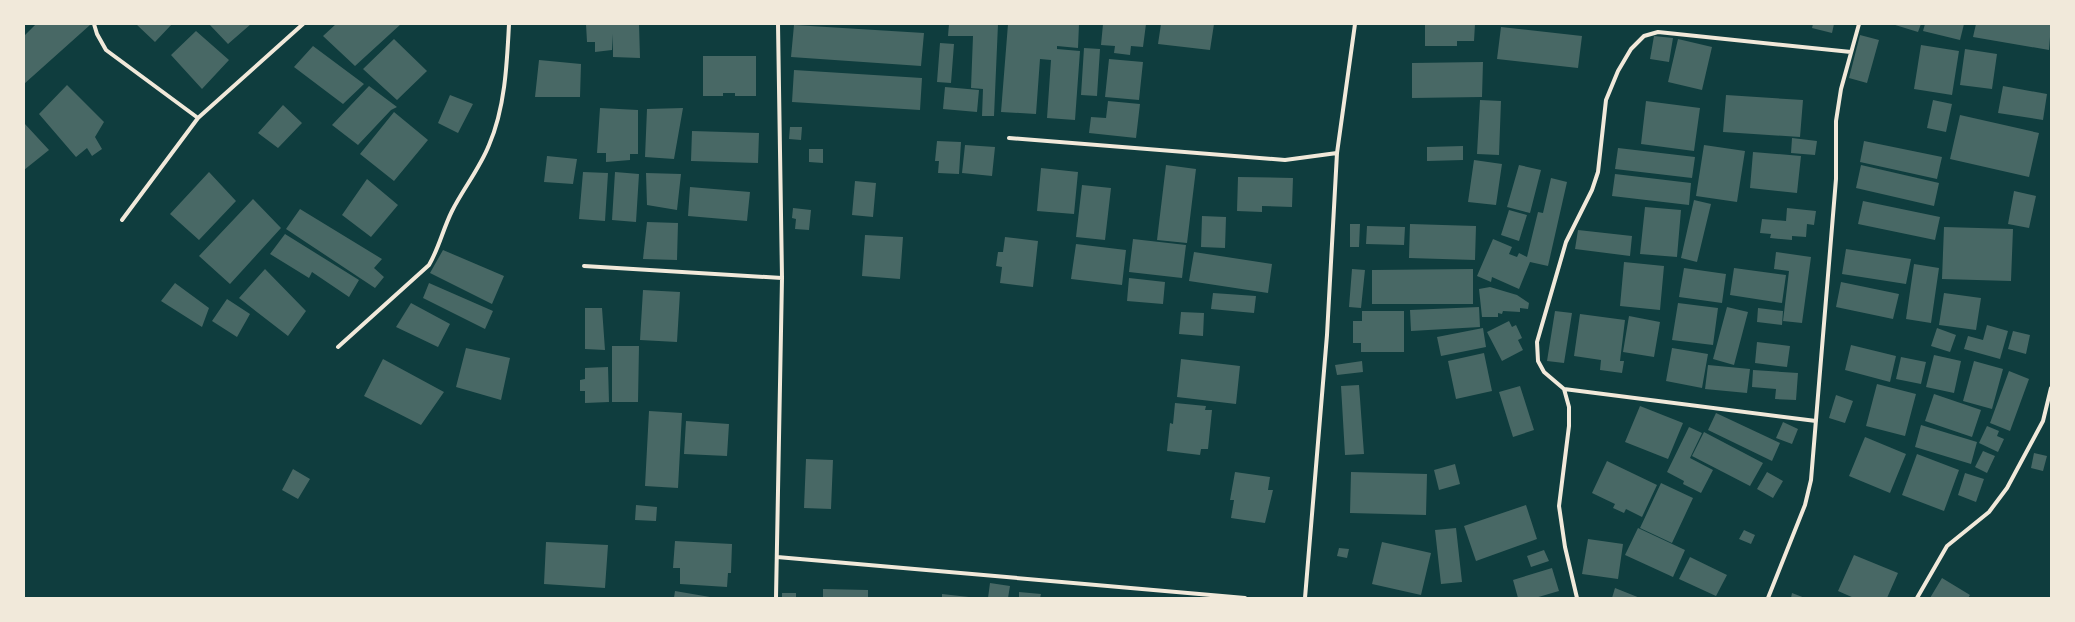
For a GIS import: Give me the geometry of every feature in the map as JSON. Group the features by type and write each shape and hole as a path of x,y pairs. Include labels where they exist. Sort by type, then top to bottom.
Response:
{"street":[{"path":"94,24 96,34 106,50 198,118"},
{"path":"122,220 198,118 303,24"},
{"path":"338,347 424,270 429,265 438,250 451,213 489,146 495,128 507,68 509,24"},
{"path":"776,598 782,278 778,24"},
{"path":"1306,598 1327,336 1337,153 1355,24"},
{"path":"1768,598 1805,505 1811,480 1836,179 1836,121 1841,89 1859,24"},
{"path":"1816,421 1564,389 1544,372 1538,361 1537,342 1566,242 1592,190 1598,172 1606,100 1618,71 1631,49 1644,36 1658,32 1851,52"},
{"path":"1009,138 1285,160 1337,153"},
{"path":"584,266 782,278"},
{"path":"1917,598 1947,546 1989,512 2007,488 2043,421 2051,388"},
{"path":"1564,389 1569,407 1569,426 1560,506 1566,547 1577,598"},
{"path":"777,557 1245,598"}],"building":[{"path":"36,24 90,25 24,84 24,36"},
{"path":"136,24 172,24 155,42"},
{"path":"209,24 251,24 228,44"},
{"path":"336,24 401,24 355,66 323,36"},
{"path":"586,24 639,24 640,58 613,57 613,34 612,50 595,52 595,42 587,42"},
{"path":"949,24 998,24 994,116 982,116 983,89 971,88 973,36 948,36"},
{"path":"1008,24 1079,24 1078,48 1057,46 1057,49 1080,51 1075,120 1047,118 1051,60 1040,59 1036,114 1001,112"},
{"path":"1103,24 1146,24 1143,47 1131,46 1130,55 1114,53 1115,46 1101,45"},
{"path":"1161,24 1214,24 1210,50 1158,44"},
{"path":"1425,24 1475,24 1474,41 1457,41 1457,46 1425,46"},
{"path":"1813,24 1834,24 1832,33 1812,28"},
{"path":"1892,24 1921,24 1918,32"},
{"path":"1925,24 1964,24 1960,40 1923,31"},
{"path":"1976,24 2051,24 2049,50 1973,37"},
{"path":"794,25 924,33 921,66 791,57"},
{"path":"1501,27 1582,36 1578,68 1497,59"},
{"path":"196,31 229,60 202,89 171,55"},
{"path":"1860,35 1879,40 1867,83 1849,78"},
{"path":"1654,36 1673,38 1669,62 1650,59"},
{"path":"394,39 427,71 397,100 363,69"},
{"path":"1678,39 1712,47 1702,90 1668,82"},
{"path":"940,43 954,44 951,83 937,82"},
{"path":"1921,45 1959,51 1952,95 1914,89"},
{"path":"313,46 364,84 343,104 294,67"},
{"path":"1084,48 1100,49 1097,96 1081,95"},
{"path":"1965,49 1997,54 1992,89 1960,85"},
{"path":"703,56 756,56 756,96 735,96 735,93 723,93 723,96 703,96"},
{"path":"1109,59 1143,62 1139,100 1105,97"},
{"path":"539,60 581,64 580,97 535,97"},
{"path":"1483,62 1482,97 1412,98 1412,63"},
{"path":"794,70 922,78 920,110 792,102"},
{"path":"67,85 104,122 95,137 102,149 92,156 87,148 76,157 39,114"},
{"path":"369,86 397,107 391,110 358,145 332,125"},
{"path":"2003,86 2047,94 2043,120 1998,113"},
{"path":"945,87 979,90 977,112 943,109"},
{"path":"450,95 473,104 458,133 438,123"},
{"path":"1726,95 1803,100 1800,137 1723,132"},
{"path":"1480,100 1501,101 1499,155 1477,154"},
{"path":"1933,100 1952,104 1946,132 1927,128"},
{"path":"1108,101 1140,104 1136,138 1089,133 1091,117 1106,118"},
{"path":"1646,101 1700,108 1694,151 1641,144"},
{"path":"283,105 302,123 278,148 258,133"},
{"path":"600,108 638,110 638,154 630,154 630,160 606,162 606,153 597,153"},
{"path":"683,108 674,159 645,157 647,109"},
{"path":"394,112 428,140 394,181 360,154"},
{"path":"1960,115 2039,133 2029,177 1950,159"},
{"path":"24,123 49,150 24,170"},
{"path":"790,127 802,127 801,140 789,139"},
{"path":"692,131 759,133 758,163 691,161"},
{"path":"1792,138 1817,141 1815,155 1791,153"},
{"path":"937,141 961,142 959,174 938,173 939,161 935,161"},
{"path":"1864,141 1942,157 1937,179 1860,162"},
{"path":"965,145 995,147 992,176 962,173"},
{"path":"1704,145 1745,151 1737,202 1696,196"},
{"path":"1463,146 1463,160 1427,161 1427,147"},
{"path":"1618,148 1695,157 1692,178 1615,169"},
{"path":"809,149 823,149 823,163 809,162"},
{"path":"1753,152 1801,156 1797,193 1750,188"},
{"path":"547,156 577,159 573,184 544,182"},
{"path":"1474,160 1502,164 1496,205 1468,202"},
{"path":"1166,165 1196,169 1187,243 1157,240"},
{"path":"1519,165 1541,170 1530,213 1507,207"},
{"path":"1861,165 1939,183 1934,206 1856,188"},
{"path":"1041,168 1078,172 1074,214 1037,211"},
{"path":"209,172 236,201 199,240 170,214"},
{"path":"583,172 608,173 605,221 579,219"},
{"path":"615,172 639,174 636,222 612,220"},
{"path":"646,173 681,174 677,210 647,205"},
{"path":"1615,174 1691,183 1689,205 1612,196"},
{"path":"1238,177 1293,178 1292,207 1262,206 1262,212 1237,211"},
{"path":"1551,178 1567,182 1548,266 1530,262 1519,289 1492,277 1491,282 1477,276 1493,239 1512,247 1509,254 1517,257 1519,253 1527,257 1538,212 1543,213"},
{"path":"367,179 398,205 371,237 342,215"},
{"path":"855,181 876,183 873,217 852,215"},
{"path":"1082,185 1111,188 1105,240 1076,237"},
{"path":"690,187 750,192 747,221 688,216"},
{"path":"2014,191 2036,196 2029,228 2008,224"},
{"path":"253,199 281,228 230,284 199,256"},
{"path":"1694,200 1711,204 1697,262 1681,258"},
{"path":"1863,201 1940,217 1935,240 1858,224"},
{"path":"1645,207 1681,210 1677,257 1640,254"},
{"path":"793,208 811,210 809,230 795,229 796,219 792,218"},
{"path":"1787,208 1816,211 1814,225 1807,224 1806,237 1792,236 1792,240 1770,238 1771,234 1760,233 1762,219 1786,221"},
{"path":"300,209 382,259 374,268 384,277 375,288 286,229"},
{"path":"1509,210 1527,215 1519,241 1501,235"},
{"path":"1202,216 1226,217 1225,248 1201,247"},
{"path":"647,222 678,223 677,260 643,259"},
{"path":"1350,224 1360,224 1359,247 1350,247"},
{"path":"1410,224 1476,226 1475,260 1409,258"},
{"path":"1367,226 1405,227 1404,245 1366,244"},
{"path":"1944,227 2013,229 2011,281 1942,279"},
{"path":"1578,230 1632,236 1630,256 1575,249"},
{"path":"285,234 359,280 349,297 312,272 309,278 270,254"},
{"path":"865,235 903,237 900,279 862,276"},
{"path":"1005,237 1038,241 1033,287 1000,283 1002,267 996,266 998,252 1003,252"},
{"path":"1133,239 1186,245 1182,278 1129,272"},
{"path":"1076,244 1126,250 1122,285 1071,279"},
{"path":"1846,249 1911,259 1906,284 1842,274"},
{"path":"443,250 504,276 492,304 430,273"},
{"path":"1194,252 1272,264 1268,293 1189,281"},
{"path":"1776,252 1811,257 1802,323 1783,321 1789,271 1774,269"},
{"path":"1624,262 1664,266 1660,310 1620,306"},
{"path":"1914,264 1939,268 1931,323 1906,319"},
{"path":"1684,268 1726,274 1722,303 1679,297"},
{"path":"1734,268 1786,275 1782,303 1730,295"},
{"path":"265,269 306,311 288,336 239,298"},
{"path":"1352,269 1365,270 1361,308 1349,307"},
{"path":"1473,269 1473,304 1372,304 1372,270"},
{"path":"1129,278 1165,282 1163,304 1127,301"},
{"path":"1841,282 1899,294 1893,319 1836,307"},
{"path":"175,283 209,308 202,327 161,301"},
{"path":"429,283 493,311 485,329 423,298"},
{"path":"1490,287 1517,295 1529,303 1528,309 1520,308 1520,312 1503,311 1502,314 1498,313 1498,317 1482,317 1479,289"},
{"path":"643,290 680,292 677,342 640,340"},
{"path":"1213,293 1256,296 1254,313 1211,309"},
{"path":"1944,293 1981,298 1976,330 1939,325"},
{"path":"227,299 250,314 237,337 212,321"},
{"path":"411,303 450,324 438,347 396,327"},
{"path":"1678,303 1718,308 1713,345 1672,340"},
{"path":"1479,307 1480,327 1411,331 1410,310"},
{"path":"1727,307 1748,312 1734,365 1713,359"},
{"path":"585,308 602,308 605,350 585,349"},
{"path":"1758,308 1783,311 1782,325 1757,322"},
{"path":"1362,311 1404,311 1404,352 1361,352 1361,343 1353,343 1353,321 1362,321"},
{"path":"1555,311 1572,313 1564,363 1547,361"},
{"path":"1181,312 1204,313 1203,336 1179,334"},
{"path":"1580,314 1625,320 1620,361 1624,361 1622,373 1600,370 1601,360 1574,356"},
{"path":"1629,316 1660,322 1654,357 1623,352"},
{"path":"1509,321 1512,327 1516,325 1522,338 1518,340 1523,350 1502,361 1487,332"},
{"path":"1987,325 2008,331 2000,359 1964,349 1968,336 1983,340"},
{"path":"1483,328 1486,347 1441,356 1437,337"},
{"path":"1937,328 1956,335 1950,352 1931,346"},
{"path":"2013,331 2030,335 2026,354 2008,349"},
{"path":"1757,342 1790,346 1787,367 1755,363"},
{"path":"1851,345 1896,356 1890,382 1845,370"},
{"path":"612,346 639,346 638,402 612,402"},
{"path":"466,348 510,358 501,400 456,387"},
{"path":"1672,348 1708,354 1702,388 1666,381"},
{"path":"1484,353 1492,391 1456,399 1448,361"},
{"path":"1934,355 1961,361 1954,393 1926,387"},
{"path":"1901,357 1926,362 1921,384 1896,379"},
{"path":"383,359 444,392 421,425 364,396"},
{"path":"1181,359 1240,366 1236,404 1177,397"},
{"path":"1362,361 1363,372 1337,375 1335,365"},
{"path":"1974,361 2003,369 1992,409 1963,401"},
{"path":"1708,365 1750,369 1747,393 1705,389"},
{"path":"608,367 609,402 585,403 585,391 580,391 580,380 585,379 585,368"},
{"path":"1753,370 1798,373 1796,400 1775,399 1776,389 1752,387"},
{"path":"2009,371 2029,379 2010,431 1990,423"},
{"path":"1877,384 1916,394 1905,436 1866,426"},
{"path":"1359,385 1364,454 1345,455 1341,386"},
{"path":"1520,386 1534,430 1513,437 1499,392"},
{"path":"1934,394 1981,410 1972,437 1925,421"},
{"path":"1836,395 1853,401 1845,423 1829,418"},
{"path":"1175,403 1206,406 1205,410 1212,410 1208,449 1201,449 1200,455 1167,451 1170,423 1173,424"},
{"path":"1640,406 1683,423 1668,459 1625,442"},
{"path":"649,411 682,413 678,488 645,486"},
{"path":"1716,413 1780,443 1772,461 1708,430"},
{"path":"686,421 729,424 727,456 684,454"},
{"path":"1783,422 1798,429 1792,444 1776,438"},
{"path":"1921,425 1977,442 1971,464 1915,447"},
{"path":"1987,426 1999,431 1997,436 2004,439 1998,452 1979,443"},
{"path":"1689,427 1702,433 1690,458 1713,470 1701,493 1683,484 1684,481 1667,472"},
{"path":"1704,432 1763,463 1750,486 1692,456"},
{"path":"1865,437 1906,454 1890,493 1849,476"},
{"path":"1983,451 1995,456 1987,473 1975,467"},
{"path":"2034,453 2047,456 2043,471 2031,468"},
{"path":"1917,454 1959,470 1944,511 1902,495"},
{"path":"806,459 833,460 831,509 804,508"},
{"path":"1607,461 1657,485 1642,517 1626,509 1624,513 1613,508 1615,504 1592,493"},
{"path":"1455,464 1460,484 1439,490 1434,470"},
{"path":"293,469 310,479 298,499 282,490"},
{"path":"1235,472 1270,477 1268,490 1273,490 1265,523 1231,518 1234,500 1230,500"},
{"path":"1351,472 1427,474 1426,515 1350,513"},
{"path":"1767,472 1783,481 1773,498 1757,489"},
{"path":"1965,473 1984,479 1976,502 1958,495"},
{"path":"1661,483 1693,498 1672,543 1640,528"},
{"path":"636,505 657,507 656,521 635,520"},
{"path":"1526,505 1537,539 1476,561 1464,526"},
{"path":"1456,528 1462,582 1441,584 1435,530"},
{"path":"1638,528 1685,550 1673,577 1625,555"},
{"path":"1744,530 1755,535 1751,544 1739,539"},
{"path":"1588,539 1623,544 1618,579 1582,574"},
{"path":"675,541 732,544 731,573 728,573 727,587 680,584 680,568 673,568"},
{"path":"546,542 608,545 605,588 544,584"},
{"path":"1382,542 1431,553 1421,595 1372,584"},
{"path":"1339,548 1349,549 1347,558 1337,556"},
{"path":"1544,550 1549,561 1531,567 1527,556"},
{"path":"1854,555 1898,573 1887,598 1854,598 1838,591"},
{"path":"1690,557 1727,575 1716,596 1679,579"},
{"path":"1552,568 1559,591 1535,598 1518,598 1513,580"},
{"path":"1942,578 1970,595 1968,598 1930,598"},
{"path":"990,583 1010,586 1008,598 988,598"},
{"path":"1615,588 1640,598 1612,598"},
{"path":"823,589 868,590 868,598 823,598"},
{"path":"675,591 710,597 710,598 674,598"},
{"path":"1019,592 1041,594 1040,598 1019,598"},
{"path":"782,593 796,593 796,598 782,598"},
{"path":"1792,593 1805,598 1791,598"},
{"path":"942,594 969,597 969,598 942,598"}]}
